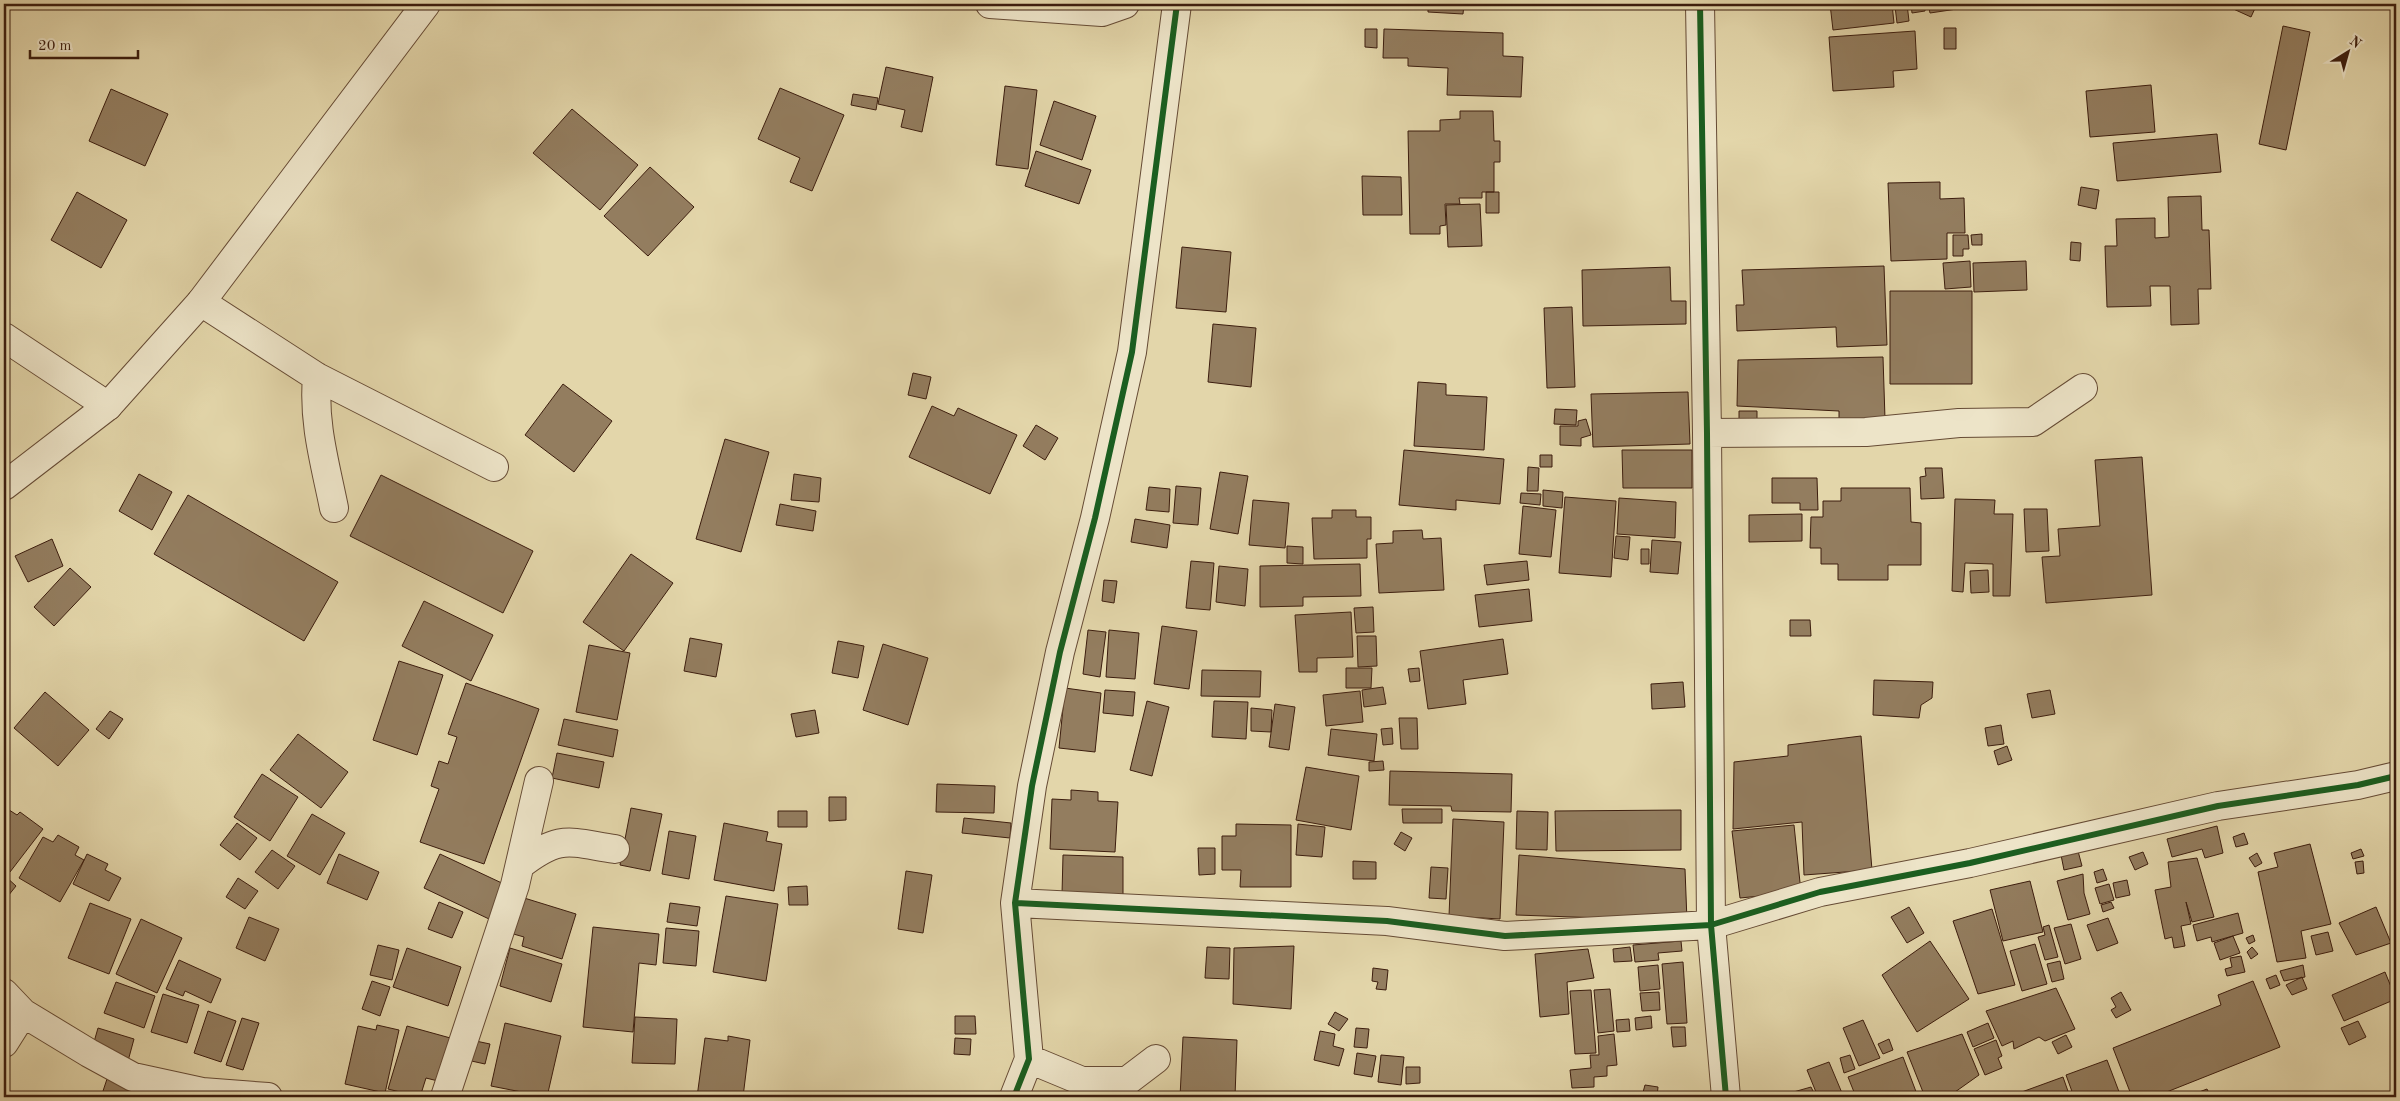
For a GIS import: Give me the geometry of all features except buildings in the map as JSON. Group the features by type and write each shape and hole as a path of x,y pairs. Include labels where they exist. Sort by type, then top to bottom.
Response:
{"street":[{"path":"4,486 108,406 201,302 426,4"},
{"path":"990,4 1102,12 1124,4"},
{"path":"1014,1097 1029,1059 1015,903 1032,786 1060,652 1095,518 1132,352 1177,4"},
{"path":"1700,4 1707,433 1711,925 1726,1097"},
{"path":"201,302 317,377 494,467"},
{"path":"4,337 108,406"},
{"path":"317,377 315,406 319,437 334,508"},
{"path":"1707,433 1866,432 1960,423 2033,422 2083,388"},
{"path":"1015,903 1387,921 1505,936 1711,925 1820,892 1970,863 2218,806 2358,786 2396,776"},
{"path":"445,1097 520,866 539,781"},
{"path":"520,866 541,849 567,841 615,849"},
{"path":"4,993 24,1013 133,1077 226,1096 268,1097"},
{"path":"4,1043 24,1013"},
{"path":"1029,1059 1082,1081 1128,1081 1156,1060"}],"cycle path":[{"path":"1014,1097 1029,1059 1015,903 1032,786 1060,652 1095,518 1132,352 1177,4"},
{"path":"1700,4 1707,433 1711,925 1726,1097"},
{"path":"1015,903 1387,921 1505,936 1711,925 1820,892 1970,863 2218,806 2358,785 2396,776"}]}
